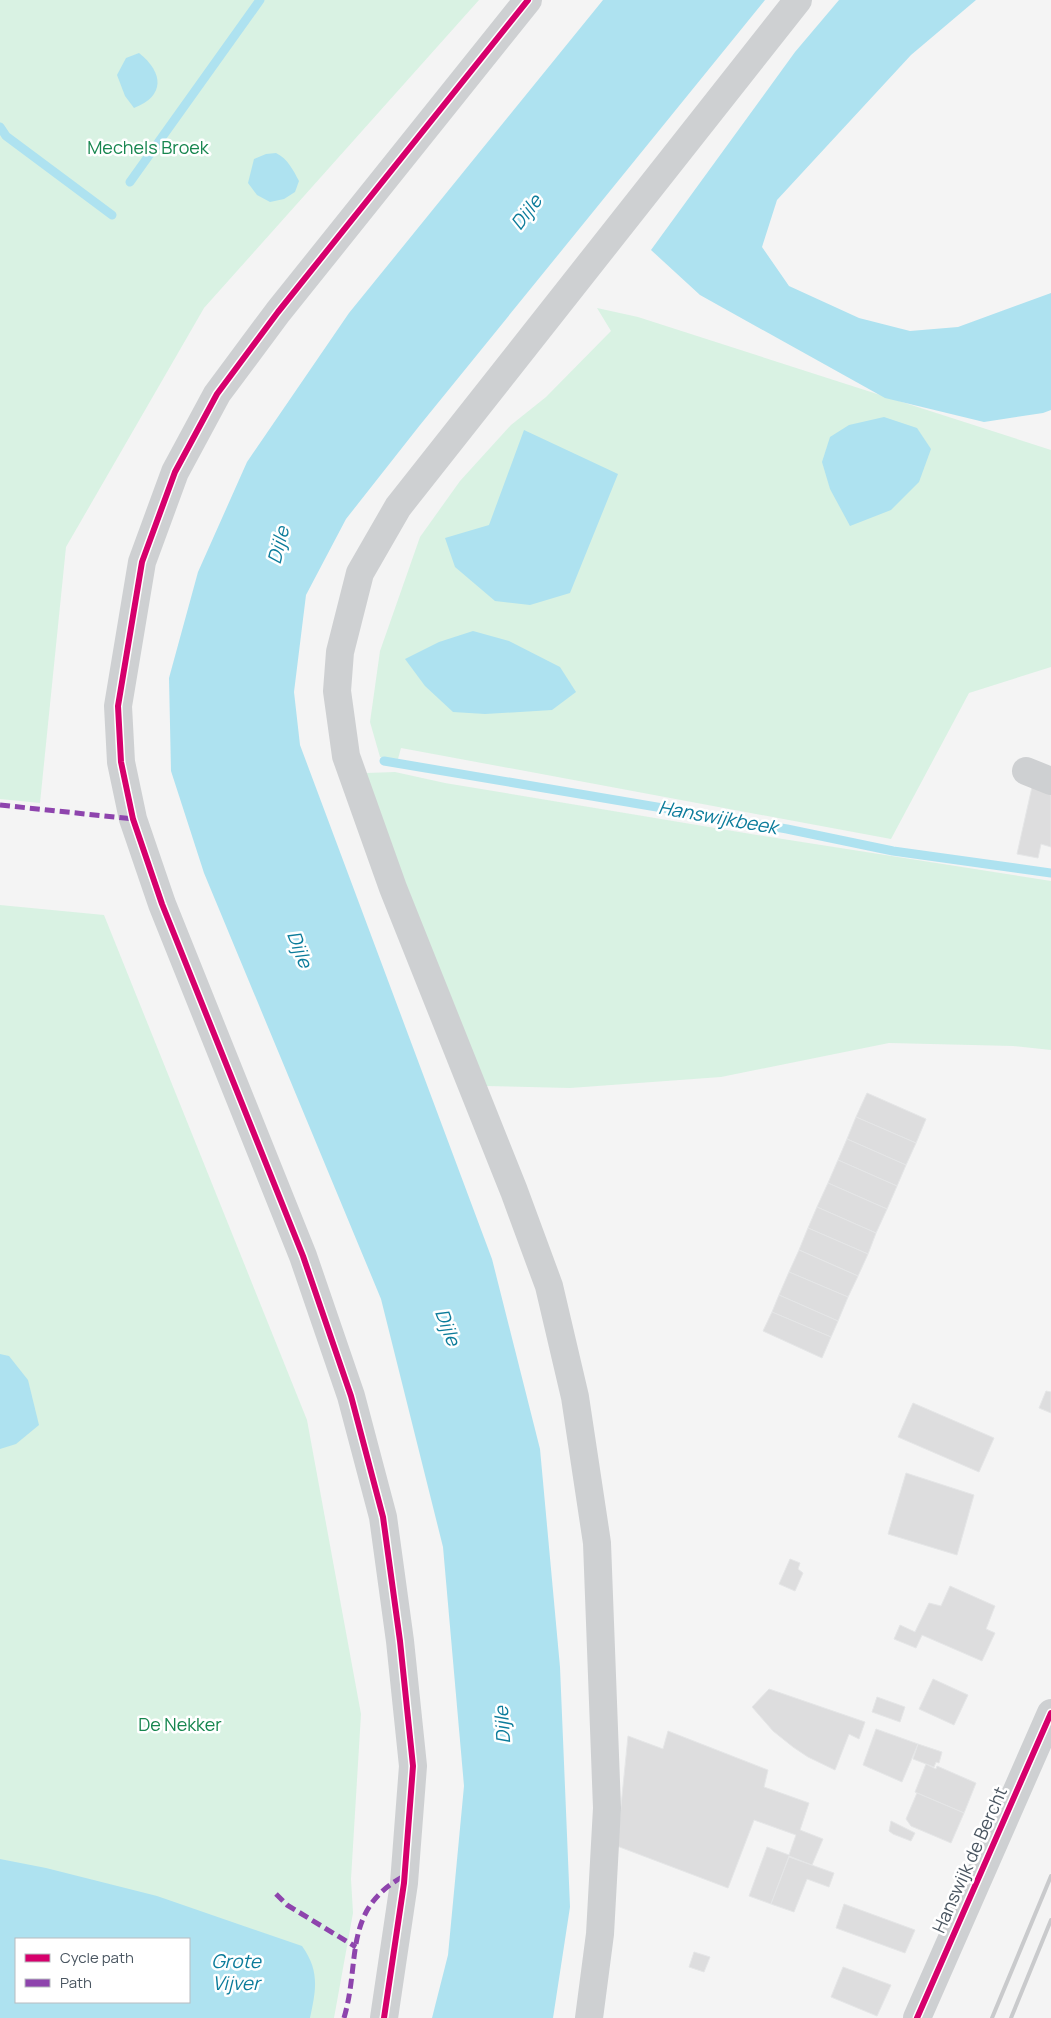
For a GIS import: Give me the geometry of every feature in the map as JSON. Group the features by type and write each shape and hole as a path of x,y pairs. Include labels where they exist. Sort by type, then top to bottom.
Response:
{"street":[{"path":"384,2018 404,1883 413,1766 400,1641 383,1517 351,1396 303,1256 162,904 133,819 121,762 118,706 142,562 175,472 218,394 278,312 528,0"},
{"path":"589,2018 600,1934 607,1808 597,1543 575,1397 549,1286 514,1191 393,888 346,756 337,691 340,652 360,573 398,507 798,0"},
{"path":"1026,771 1051,781"},
{"name":"Hanswijk de Bercht","path":"917,2018 1051,1713"}],"green space":[{"name":"Mechels Broek","path":"0,0 479,0 204,308 66,547 40,803 0,799"},
{"path":"597,308 638,317 1051,450 1051,667 969,693 891,839 401,748 398,759 380,757 370,722 380,651 420,537 460,481 511,425 546,397 611,331"},
{"path":"395,772 445,783 757,835 1051,881 1051,1050 1013,1046 889,1043 721,1077 570,1088 485,1086 402,874 366,773"},
{"name":"De Nekker","path":"0,905 104,915 307,1420 361,1714 351,1879 353,1913 334,2018 0,2018"}],"water":[{"name":"Dijle","path":"603,0 765,0 346,519 306,595 294,692 300,745 492,1259 540,1449 560,1667 570,1907 553,2018 432,2018 448,1955 464,1786 443,1547 381,1299 204,873 171,771 169,678 198,572 247,462 349,313"},
{"path":"839,0 976,0 911,55 777,200 762,247 789,286 859,318 910,331 958,327 1051,293 1051,410 1043,413 984,422 885,398 700,295 651,250 795,52"},
{"path":"139,53 153,68 158,84 156,91 151,97 134,108 125,96 117,75 126,58"},
{"path":"276,153 287,162 299,181 295,192 284,199 270,202 257,195 248,183 254,159 266,154"},
{"path":"884,417 917,428 931,449 919,482 891,510 850,526 830,489 822,462 830,437 849,425"},
{"path":"524,430 618,474 570,593 530,605 495,601 455,567 445,538 489,525"},
{"path":"473,631 509,641 560,667 576,692 552,710 485,714 453,712 425,686 405,659 439,642"},
{"path":"0,1354 9,1356 28,1380 39,1425 16,1444 0,1449"},
{"name":"Grote Vijver","path":"0,1859 46,1868 157,1896 302,1946 312,1964 315,1981 310,2018 0,2018"}],"building":[{"path":"1032,787 1051,793 1051,847 1041,844 1038,858 1017,854"},
{"path":"867,1093 926,1119 916,1143 856,1117"},
{"path":"856,1117 916,1143 906,1165 847,1139"},
{"path":"847,1139 906,1165 897,1186 838,1160"},
{"path":"838,1160 897,1186 887,1209 828,1183"},
{"path":"828,1183 887,1209 876,1233 817,1207"},
{"path":"817,1207 876,1233 868,1254 808,1228"},
{"path":"808,1228 868,1254 858,1276 799,1250"},
{"path":"799,1250 858,1276 848,1297 789,1272"},
{"path":"789,1272 848,1297 838,1321 779,1295"},
{"path":"779,1295 838,1321 831,1337 772,1312"},
{"path":"772,1312 831,1337 822,1358 763,1331"},
{"path":"1046,1391 1051,1392 1051,1413 1039,1408"},
{"path":"913,1403 994,1438 979,1472 898,1437"},
{"path":"906,1473 974,1495 957,1555 888,1534"},
{"path":"790,1559 800,1563 798,1569 803,1573 795,1591 779,1584"},
{"path":"950,1586 995,1606 986,1629 995,1633 982,1661 922,1635 916,1648 894,1639 900,1625 915,1632 929,1603 941,1606"},
{"path":"933,1679 968,1695 954,1725 919,1709"},
{"path":"769,1689 865,1722 859,1739 849,1734 835,1770 808,1757 793,1747 773,1731 752,1707"},
{"path":"877,1697 905,1707 900,1722 872,1712"},
{"path":"876,1729 918,1744 902,1782 863,1765"},
{"path":"668,1731 768,1770 764,1787 809,1803 800,1830 823,1839 812,1865 789,1856 771,1904 749,1896 767,1847 789,1855 796,1835 754,1820 728,1888 617,1846 628,1736 663,1749"},
{"path":"918,1744 942,1752 939,1763 936,1762 934,1767 913,1759"},
{"path":"926,1764 936,1769 937,1766 976,1783 964,1813 915,1792"},
{"path":"917,1793 964,1813 951,1843 911,1826 906,1819"},
{"path":"891,1821 915,1833 911,1841 889,1831"},
{"path":"789,1857 834,1873 829,1887 807,1879 794,1912 771,1904"},
{"path":"844,1904 915,1930 905,1953 836,1928"},
{"path":"694,1952 710,1957 704,1972 689,1967"},
{"path":"843,1967 891,1985 877,2016 831,1997"}],"waterway":[{"path":"130,182 260,0"},
{"path":"0,127 6,136 112,215"},
{"name":"Hanswijkbeek","path":"384,761 787,829 893,851 1051,873"}],"railway":[{"path":"992,2018 1051,1876"},
{"path":"1011,2018 1051,1920"}],"marked path":[{"path":"0,805 133,819"},
{"path":"344,2018 349,1997 357,1938 362,1921 371,1904 384,1889 404,1876"},
{"path":"276,1894 287,1905 356,1947"}],"cycle path":[{"path":"384,2018 404,1883 413,1766 400,1641 383,1517 351,1396 303,1256 162,904 133,819 121,762 118,706 142,562 175,472 217,394 278,312 528,0"},
{"path":"917,2018 1051,1713"}]}
